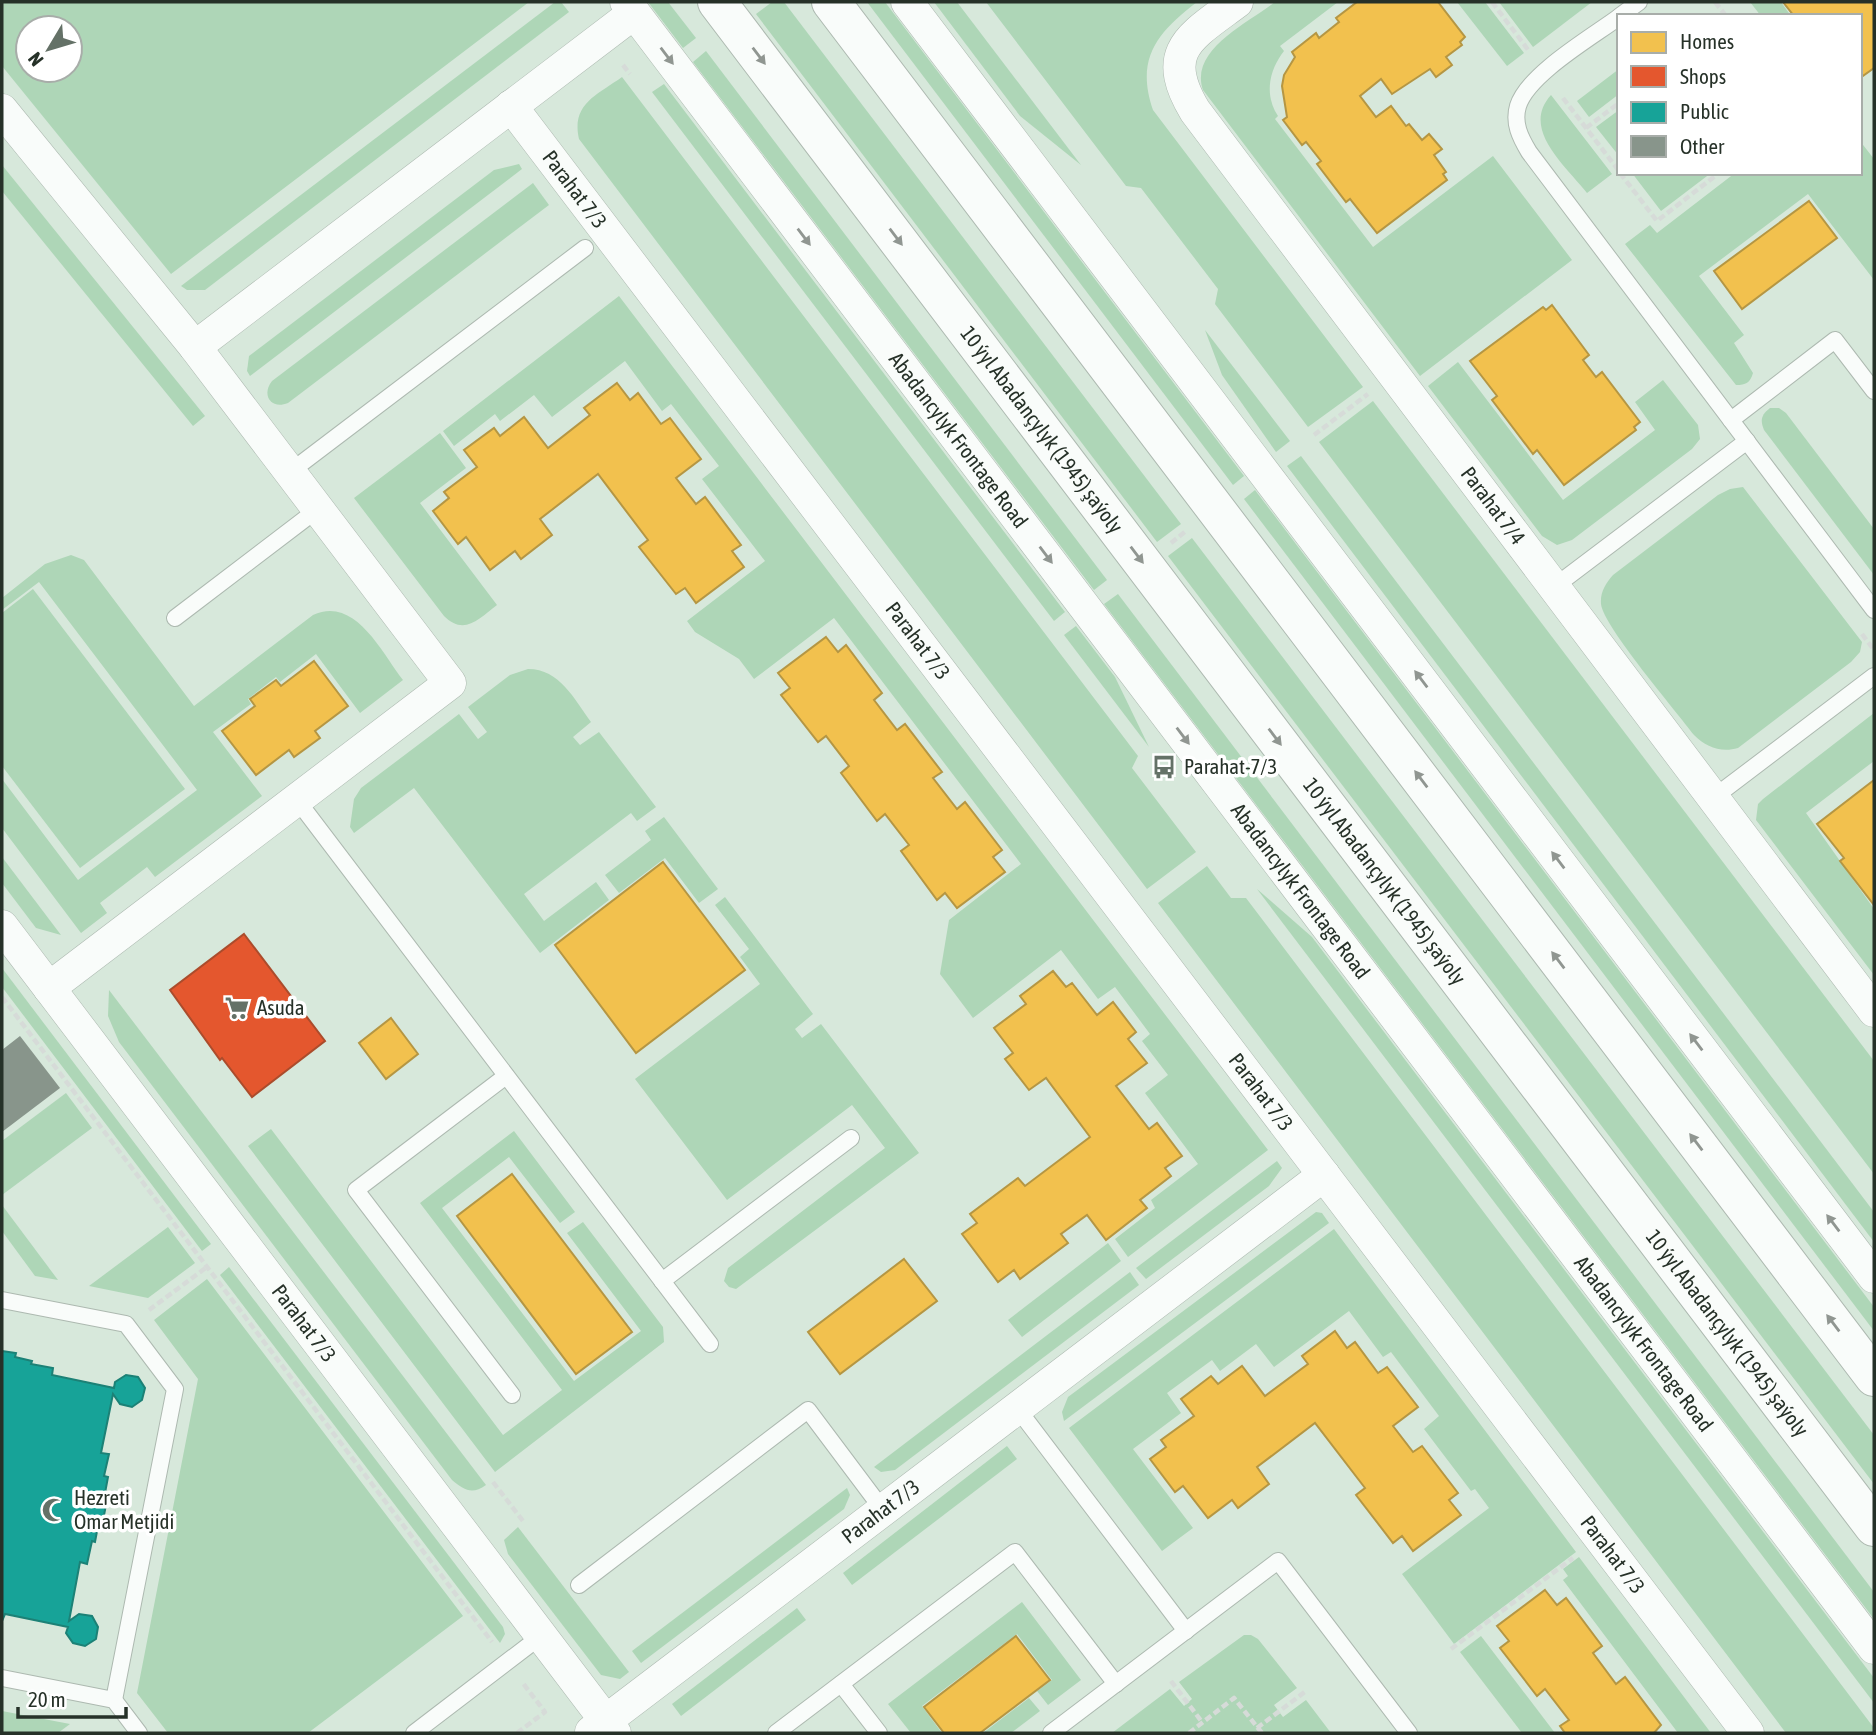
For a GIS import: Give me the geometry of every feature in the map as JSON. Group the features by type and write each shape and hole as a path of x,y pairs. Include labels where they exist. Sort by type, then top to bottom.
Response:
{"main road":[{"name":"10 ýyl Abadançylyk (1945) şaýoly","path":"717,2 1874,1527"},
{"path":"831,2 1874,1377"}],"street":[{"path":"907,2 1874,1277"},
{"name":"Parahat 7/4","path":"1237,2 1203,28 1187,45 1177,65 1181,88 1195,111 1874,1011"},
{"path":"195,346 511,106 630,7"},
{"name":"Abadancylyk Frontage Road","path":"630,7 1874,1648"},
{"name":"Parahat 7/3","path":"511,106 1748,1733"},
{"path":"2,110 195,346 450,683 49,988"},
{"name":"Parahat 7/3","path":"2,926 541,1636 603,1729 883,1510 1324,1175"}],"lane":[{"path":"1622,14 1639,2"},
{"path":"1617,18 1529,88 1518,106 1517,131 1529,152 1874,610"},
{"path":"290,472 585,248"},
{"path":"1731,420 1835,340 1874,391"},
{"path":"1554,587 1747,441"},
{"path":"174,618 318,509"},
{"path":"1713,798 1874,676"},
{"path":"297,800 710,1344"},
{"path":"506,1076 356,1190 512,1395"},
{"path":"662,1281 851,1138"},
{"path":"2,1300 127,1327 175,1389 114,1700"},
{"path":"1017,1408 1186,1631"},
{"path":"579,1585 808,1410 883,1510"},
{"path":"776,1733 1015,1552 1115,1684"},
{"path":"1051,1733 1278,1561 1409,1733"},
{"path":"414,1733 541,1636"},
{"path":"2,1678 114,1700 139,1733"},
{"path":"841,1684 879,1733"}],"path":[{"path":"1492,2 1532,54"},
{"path":"1563,98 1617,169"},
{"path":"1586,128 1617,105"},
{"path":"1621,175 1657,221 1716,175"},
{"path":"1314,435 1368,394"},
{"path":"1865,637 1874,650"},
{"path":"2,997 495,1647"},
{"path":"127,1327 207,1267"},
{"path":"494,1482 523,1521"},
{"path":"1451,1649 1578,1555"},
{"path":"516,1675 545,1712 517,1733"},
{"path":"1171,1681 1203,1723"},
{"path":"1257,1728 1306,1691"},
{"path":"1189,1733 1234,1698 1262,1733"}],"green space":[{"path":"2,2 529,2 171,274 17,84 84,84 84,14 14,14 14,81 2,66"},
{"path":"555,2 561,2 569,12 205,290 187,290 181,286"},
{"path":"648,2 668,2 696,38 683,48"},
{"path":"772,2 784,2 1181,524 1157,542 756,14"},
{"path":"867,2 885,2 1244,476 1233,485"},
{"path":"934,2 957,2 1081,165 1020,116"},
{"path":"986,2 1197,2 1171,24 1154,48 1147,75 1153,110 1363,387 1308,427 1215,304 1218,289 1141,188 1126,186"},
{"path":"1275,2 1338,2 1280,46 1284,51 1272,74 1271,100 1278,116 1275,119 1373,247 1493,156 1572,260 1420,376 1203,90 1201,76 1205,62 1213,50"},
{"path":"1457,2 1485,2 1524,53 1507,66"},
{"path":"1499,2 1592,2 1533,47"},
{"path":"1750,2 1781,2 1790,14 1759,14"},
{"path":"706,51 1107,580 1094,590 693,62"},
{"path":"1617,71 1617,96 1589,117 1577,101"},
{"path":"622,77 1138,756 1132,768 1196,852 1147,889 579,139 579,117 582,109 595,95"},
{"path":"664,84 1065,612 1054,621 652,92"},
{"path":"1551,95 1612,174 1587,193 1558,159 1543,134 1543,108"},
{"path":"1617,111 1617,153 1596,127"},
{"path":"1862,144 1874,159 1874,280 1808,194 1699,276 1744,335 1734,343 1753,373 1747,383 1742,385 1736,385 1625,244 1650,225 1657,233 1732,175 1862,175"},
{"path":"519,164 522,169 250,376 247,371 249,356 494,170"},
{"path":"2,165 205,416 193,426 2,191"},
{"path":"1634,175 1708,175 1661,211"},
{"path":"533,183 549,205 288,403 282,405 269,400 267,391 272,381"},
{"path":"619,296 1268,1150 1128,1257 1115,1239 1155,1208 1151,1200 1198,1164 1145,1093 1168,1075 1142,1041 1150,1034 1115,987 1098,999 1061,950 973,1018 940,974 949,920 1021,864 834,618 754,679 739,659 695,632 687,621 765,561 702,479 719,466 671,404 662,411 625,361 552,417 534,395 500,421 495,414 454,446 443,431"},
{"path":"1205,330 1290,441 1276,452 1222,375"},
{"path":"1458,362 1563,500 1655,430 1635,402 1663,380 1698,425 1700,439 1692,449 1572,540 1557,545 1542,536 1428,386"},
{"path":"1373,401 1874,1061 1874,1174 1319,442"},
{"path":"1770,408 1779,408 1786,413 1874,529 1874,575 1764,430 1762,418"},
{"path":"440,433 466,468 420,503 497,605 478,620 465,625 451,622 444,616 354,498"},
{"path":"1301,456 1874,1212 1874,1242 1287,466"},
{"path":"1743,487 1862,642 1860,652 1851,662 1738,748 1726,750 1709,746 1694,735 1614,631 1605,615 1601,596 1613,575 1718,495"},
{"path":"1255,490 1874,1307 1874,1331 1244,499"},
{"path":"1192,538 1874,1435 1874,1484 1168,556"},
{"path":"71,555 84,560 194,706 313,615 328,611 342,613 366,630 403,680 360,713 316,654 280,682 276,677 248,699 251,704 213,732 262,796 155,877 147,867 100,903 107,913 81,933 2,828 2,779 78,880 197,790 39,582 2,610 2,598 45,564"},
{"path":"33,589 185,789 80,868 2,766 2,613"},
{"path":"1118,594 1874,1592 1874,1619 1104,604"},
{"path":"1076,626 1115,677 1149,747 1064,635"},
{"path":"528,669 549,674 565,687 591,722 573,737 580,745 599,732 656,807 637,821 631,813 524,894 544,921 596,882 609,900 540,953 414,788 354,833 350,827 354,799 361,788 459,714 478,739 487,732 468,707 510,675"},
{"path":"1874,713 1874,761 1806,813 1874,909 1874,975 1756,820 1758,804 1763,799"},
{"path":"664,817 718,889 699,903 665,858 619,893 605,875 651,840 645,831"},
{"path":"2,857 61,935 36,928 2,883"},
{"path":"1207,866 1231,898 1246,898 1874,1728 1874,1733 1786,1733 1158,903"},
{"path":"1257,889 1312,937 1874,1678 1874,1703"},
{"path":"725,897 813,1014 795,1029 802,1038 821,1024 919,1153 736,1289 729,1287 724,1281 728,1268 885,1148 852,1105 727,1200 635,1079 760,984 740,957 749,949 715,905"},
{"path":"2,968 211,1244 202,1251 2,987"},
{"path":"109,990 486,1485 476,1490 468,1490 452,1480 119,1042 108,1016"},
{"path":"66,1093 92,1128 2,1195 2,1141"},
{"path":"271,1129 503,1435 562,1390 420,1203 514,1131 575,1212 560,1223 509,1157 442,1208 574,1381 641,1331 567,1233 583,1222 663,1327 664,1342 495,1472 248,1146"},
{"path":"1277,1161 1282,1168 1269,1186 1146,1279 1136,1268"},
{"path":"2,1205 58,1280 35,1276 2,1231"},
{"path":"1316,1212 1322,1213 1329,1223 1064,1421 1062,1412 1068,1397"},
{"path":"168,1227 195,1263 148,1298 89,1286"},
{"path":"1334,1229 1576,1552 1454,1644 1402,1574 1489,1508 1475,1489 1471,1491 1424,1429 1439,1416 1391,1352 1383,1357 1349,1311 1274,1367 1256,1344 1220,1371 1212,1360 1167,1393 1181,1413 1133,1449 1193,1528 1162,1551 1069,1428"},
{"path":"1108,1243 1121,1261 1022,1337 1008,1320"},
{"path":"229,1267 503,1627 505,1634 500,1643 220,1275"},
{"path":"1130,1272 1139,1285 895,1470 881,1472 874,1467"},
{"path":"207,1279 463,1616 308,1733 168,1733 137,1693 198,1379 154,1320"},
{"path":"1007,1446 1017,1459 852,1585 843,1573"},
{"path":"847,1488 850,1495 844,1509 641,1663 632,1651"},
{"path":"518,1527 629,1672 620,1679 601,1675 508,1554 504,1540"},
{"path":"1579,1557 1711,1733 1678,1733 1563,1580 1568,1576 1563,1569"},
{"path":"1022,1602 1081,1680 1048,1705 1037,1691 1052,1680 1017,1634 922,1706 942,1733 911,1733 888,1704"},
{"path":"797,1608 806,1620 681,1716 672,1704"},
{"path":"1244,1635 1258,1639 1297,1688 1274,1705 1283,1717 1306,1700 1331,1733 1112,1733 1170,1689 1184,1706 1192,1699 1179,1682"},
{"path":"1481,1636 1555,1733 1522,1733 1460,1652"},
{"path":"1029,1698 1040,1711 1011,1733 983,1733"},
{"path":"2,1711 70,1724 58,1733 2,1733"}],"building: Homes":[{"path":"1357,2 1438,2 1465,37 1460,42 1462,45 1446,57 1452,65 1436,77 1430,69 1392,94 1381,79 1360,96 1376,117 1391,106 1406,126 1409,124 1422,140 1429,134 1442,149 1434,155 1446,172 1443,174 1447,180 1377,233 1350,199 1346,202 1317,164 1321,161 1306,142 1302,145 1283,120 1287,117 1282,86 1284,75 1295,57 1292,52 1316,33 1319,38 1339,22 1336,18"},
{"path":"1783,2 1874,2 1874,68 1862,77 1862,14 1792,14"},
{"path":"1809,201 1837,238 1742,309 1714,271"},
{"path":"1552,305 1589,355 1583,360 1596,377 1602,372 1640,422 1634,427 1636,430 1564,485 1537,450 1533,454 1492,400 1497,396 1470,361 1543,307 1546,310"},
{"path":"617,383 630,400 638,393 661,424 670,418 701,459 676,478 696,504 705,497 741,545 732,551 744,567 696,603 685,588 676,594 639,547 648,540 598,474 540,519 552,535 521,559 515,551 490,570 466,537 458,544 433,511 449,498 444,492 477,467 464,450 494,428 500,436 524,417 548,448 590,415 584,408"},
{"path":"826,637 838,652 846,645 882,693 874,700 897,730 905,724 942,772 933,778 957,809 965,802 1002,850 993,857 1005,872 957,908 945,893 937,900 901,851 909,845 885,814 877,821 841,773 849,766 826,736 818,742 781,695 790,688 778,673"},
{"path":"314,661 348,706 315,731 320,738 294,757 289,750 256,775 222,731 255,706 250,699 276,680 281,686"},
{"path":"1874,780 1874,905 1840,861 1844,858 1817,824"},
{"path":"663,862 745,970 636,1053 555,945"},
{"path":"1053,971 1066,987 1072,983 1097,1015 1113,1002 1136,1032 1128,1039 1147,1063 1116,1086 1149,1129 1157,1123 1182,1156 1165,1168 1171,1176 1140,1200 1147,1208 1106,1240 1087,1215 1061,1234 1068,1243 1020,1279 1014,1270 998,1282 962,1234 977,1223 970,1214 1018,1178 1025,1186 1090,1137 1046,1078 1029,1090 1005,1059 1013,1053 994,1028 1026,1004 1020,996"},
{"path":"391,1018 418,1054 386,1079 359,1043"},
{"path":"512,1174 632,1332 576,1374 457,1216"},
{"path":"904,1259 937,1301 840,1374 808,1332"},
{"path":"1335,1331 1347,1348 1355,1342 1378,1373 1387,1367 1418,1407 1393,1426 1413,1452 1422,1446 1458,1493 1449,1500 1461,1515 1413,1551 1402,1536 1393,1543 1356,1495 1365,1488 1315,1423 1257,1467 1269,1484 1238,1508 1232,1500 1208,1518 1183,1486 1175,1492 1150,1459 1166,1447 1161,1440 1194,1416 1181,1399 1211,1376 1218,1384 1242,1366 1265,1396 1308,1364 1302,1356"},
{"path":"1545,1590 1557,1605 1566,1598 1602,1646 1593,1653 1616,1684 1625,1677 1661,1725 1654,1733 1565,1733 1560,1726 1569,1720 1545,1689 1537,1696 1500,1648 1509,1641 1497,1626"},
{"path":"1016,1636 1050,1680 980,1733 944,1733 924,1707"}],"building: Shops":[{"path":"244,934 325,1041 252,1097 222,1058 220,1060 170,990"}],"building: Public":[{"name":"Hezreti Omar Metjidi","path":"2,1351 16,1353 15,1357 32,1361 31,1364 53,1368 52,1375 114,1388 115,1382 126,1375 138,1377 145,1388 142,1400 132,1407 120,1404 113,1394 101,1453 109,1454 104,1476 108,1477 105,1493 108,1494 102,1526 98,1526 95,1542 92,1541 87,1564 80,1562 69,1621 79,1614 92,1616 98,1627 96,1639 85,1646 73,1643 66,1633 68,1627 5,1614 2,1621"}],"building: Other":[{"path":"20,1036 60,1088 2,1132 2,1050"}],"place":[{"name":"Parahat-7/3","path":"1164,767"},
{"name":"Asuda","path":"237,1008"},
{"name":"Hezreti Omar Metjidi","path":"54,1510"}]}
